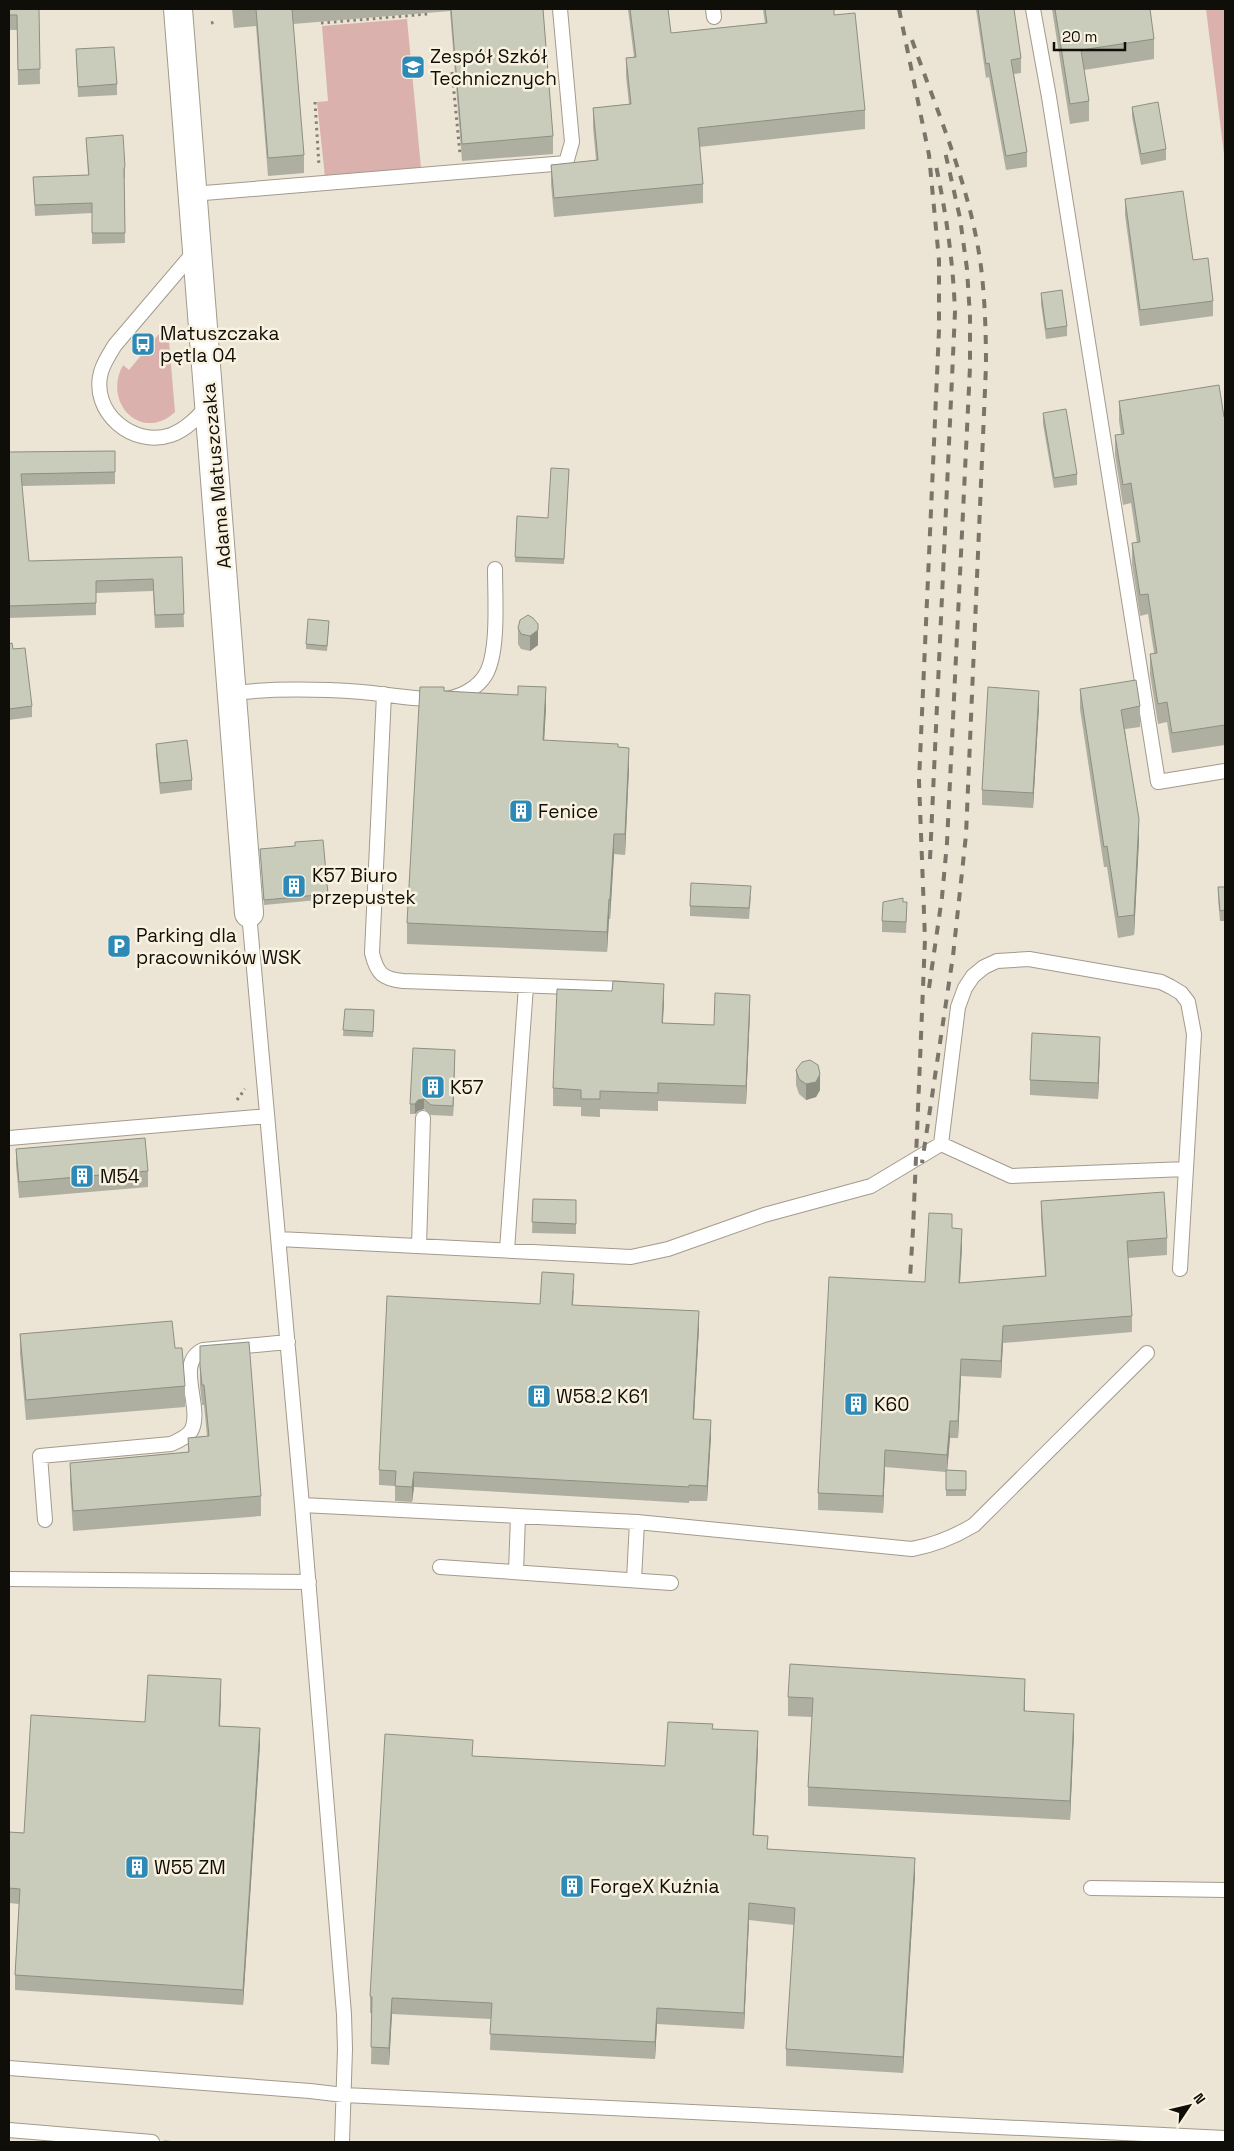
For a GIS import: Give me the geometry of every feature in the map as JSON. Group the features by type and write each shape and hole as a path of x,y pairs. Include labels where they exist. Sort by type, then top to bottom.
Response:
{"street":[{"name":"Adama Matuszczaka","path":"178,9 249,913"}],"lane":[{"path":"192,194 566,163 572,142 560,9"},
{"path":"1033,9 1049,97 1158,782 1225,771"},
{"path":"197,250 106,358 101,372 100,385 102,400 115,422 125,430 148,438 172,434 186,427 210,404"},
{"path":"233,693 279,689 339,690 444,699 468,692 481,681 490,665 493,651 495,569"},
{"path":"384,694 372,953 374,965 381,974 391,980 625,989"},
{"path":"249,913 309,1582 344,2014 345,2049 342,2142"},
{"path":"941,1144 958,1007 965,988 984,967 998,961 1029,959 1161,982 1181,993 1188,1002 1194,1034 1180,1269"},
{"path":"507,1250 526,986"},
{"path":"9,1138 267,1116"},
{"path":"419,1246 423,1118"},
{"path":"279,1239 631,1257 649,1254 697,1240 764,1214 871,1186 941,1144"},
{"path":"941,1144 1011,1176 1186,1169"},
{"path":"45,1520 40,1456 171,1444 180,1440 190,1431 194,1419 190,1364 197,1352 288,1342"},
{"path":"302,1505 637,1522 912,1549 931,1545 959,1534 974,1525 1147,1353"},
{"path":"516,1572 518,1516"},
{"path":"634,1580 637,1522"},
{"path":"440,1568 671,1583"},
{"path":"9,1579 309,1582"},
{"path":"1091,1888 1225,1890"},
{"path":"9,2068 344,2095 1225,2138"},
{"path":"9,2130 152,2142"}],"path":[{"path":"321,23 428,14"},
{"path":"452,72 461,172"},
{"path":"315,102 320,172"},
{"path":"235,1102 247,1084"}],"shaded area":[{"path":"1206,9 1225,9 1225,162"},
{"path":"407,19 421,168 325,177 317,102 328,101 322,26"},
{"path":"163,329 168,330 175,412 162,420 150,423 139,421 129,414 122,405 118,393 118,379 123,365 129,370"}],"building":[{"path":"9,9 39,9 40,69 18,70 17,15 9,15"},
{"path":"256,9 292,9 304,155 268,158"},
{"path":"451,9 543,9 553,136 462,144"},
{"path":"630,9 668,9 671,33 767,23 765,9 834,9 834,15 855,13 865,110 698,128 703,184 554,198 551,165 598,160 593,108 631,104 626,58 636,57"},
{"path":"978,9 1014,9 1021,58 1011,60 1027,152 1006,156 989,63 986,64"},
{"path":"1055,9 1150,9 1154,39 1081,50 1089,101 1070,104"},
{"path":"114,47 117,84 78,87 76,49"},
{"path":"1158,102 1166,149 1141,154 1132,107"},
{"path":"123,135 125,233 92,233 92,203 35,205 33,177 89,175 86,138"},
{"path":"1183,191 1193,260 1208,258 1213,301 1140,310 1125,199"},
{"path":"1062,290 1067,326 1046,329 1041,293"},
{"path":"1219,385 1225,417 1225,725 1172,733 1167,702 1158,704 1150,654 1157,653 1148,594 1140,595 1132,543 1140,542 1131,483 1123,485 1115,435 1124,434 1119,401"},
{"path":"1066,409 1077,474 1054,478 1043,413"},
{"path":"115,451 115,472 21,474 29,561 182,557 184,614 155,615 153,579 96,581 96,603 9,606 9,452"},
{"path":"551,468 569,469 564,559 515,557 517,516 548,518"},
{"path":"528,615 538,624 538,630 530,636 521,634 518,628 520,620"},
{"path":"308,619 329,621 327,646 306,644"},
{"path":"12,643 13,649 25,648 32,706 9,709 9,644"},
{"path":"1136,680 1140,706 1121,710 1139,819 1134,915 1118,917 1107,846 1104,847 1080,689"},
{"name":"Fenice","path":"518,686 546,687 543,740 618,744 618,747 629,748 625,834 614,834 607,932 407,923 420,687 444,687 444,691 518,695"},
{"path":"988,687 1039,691 1033,793 982,790"},
{"path":"187,740 192,780 160,783 156,744"},
{"name":"K57 Biuro przepustek","path":"323,840 328,894 264,900 260,849 295,846 295,842"},
{"path":"691,883 751,886 749,908 690,906"},
{"path":"1218,887 1225,887 1225,910 1220,911"},
{"path":"903,898 903,902 907,902 906,922 882,921 883,902"},
{"path":"613,981 664,984 662,1023 714,1025 715,993 750,995 746,1086 658,1083 658,1093 600,1091 600,1099 581,1099 581,1090 553,1088 557,989 612,991"},
{"path":"345,1009 374,1010 373,1032 343,1030"},
{"path":"1032,1033 1100,1037 1098,1083 1030,1080"},
{"name":"K57","path":"413,1048 455,1050 453,1106 431,1105 424,1099 418,1100 415,1104 410,1104"},
{"path":"810,1060 818,1065 820,1074 816,1082 806,1084 799,1079 796,1070 802,1062"},
{"path":"145,1138 148,1171 19,1182 16,1149"},
{"path":"1164,1192 1167,1238 1127,1241 1132,1316 1003,1326 1001,1361 961,1359 958,1421 950,1421 947,1455 885,1450 883,1496 818,1493 829,1277 925,1282 929,1213 952,1214 952,1228 962,1229 959,1283 1046,1276 1041,1201"},
{"path":"533,1199 576,1200 576,1224 532,1222"},
{"name":"W58.2 K61","path":"542,1272 574,1274 572,1305 699,1311 693,1419 711,1420 707,1486 689,1485 689,1487 414,1472 412,1487 395,1486 396,1471 379,1470 387,1296 540,1304"},
{"path":"172,1321 175,1348 182,1348 185,1386 26,1400 20,1334"},
{"path":"249,1342 261,1496 73,1511 70,1463 189,1452 188,1438 209,1436 204,1385 202,1385 200,1366 200,1346"},
{"path":"946,1470 966,1471 966,1490 946,1490"},
{"path":"790,1664 1025,1679 1024,1711 1074,1714 1070,1801 808,1787 813,1698 788,1697"},
{"name":"W55 ZM","path":"148,1675 221,1679 219,1726 260,1728 243,1990 15,1975 20,1889 9,1888 9,1832 24,1833 31,1715 145,1722"},
{"name":"ForgeX Kuźnia","path":"668,1722 713,1724 712,1729 758,1731 753,1835 768,1836 767,1849 915,1858 903,2057 786,2049 795,1908 749,1903 744,2013 657,2008 655,2042 490,2034 492,2003 392,1998 389,2048 371,2047 372,1997 370,1996 385,1734 473,1740 472,1756 665,1766"}],"railway":[{"path":"899,9 929,155 939,260 939,330 919,781 925,939 909,1294"},
{"path":"912,40 962,180 970,209 981,267 986,354 966,835 953,956 922,1163"},
{"path":"929,988 942,897 947,843 970,367 970,317 967,269 960,218 944,147"},
{"path":"930,859 955,312 948,236 935,161"}],"place":[{"name":"Zespół Szkół Technicznych","path":"413,67"},
{"name":"Matuszczaka pętla 04","path":"143,344"},
{"name":"Fenice","path":"521,811"},
{"name":"K57 Biuro przepustek","path":"294,886"},
{"name":"Parking dla pracowników WSK","path":"119,946"},
{"name":"K57","path":"433,1087"},
{"name":"M54","path":"82,1176"},
{"name":"W58.2 K61","path":"539,1396"},
{"name":"K60","path":"856,1404"},
{"name":"W55 ZM","path":"137,1867"},
{"name":"ForgeX Kuźnia","path":"572,1886"}]}
